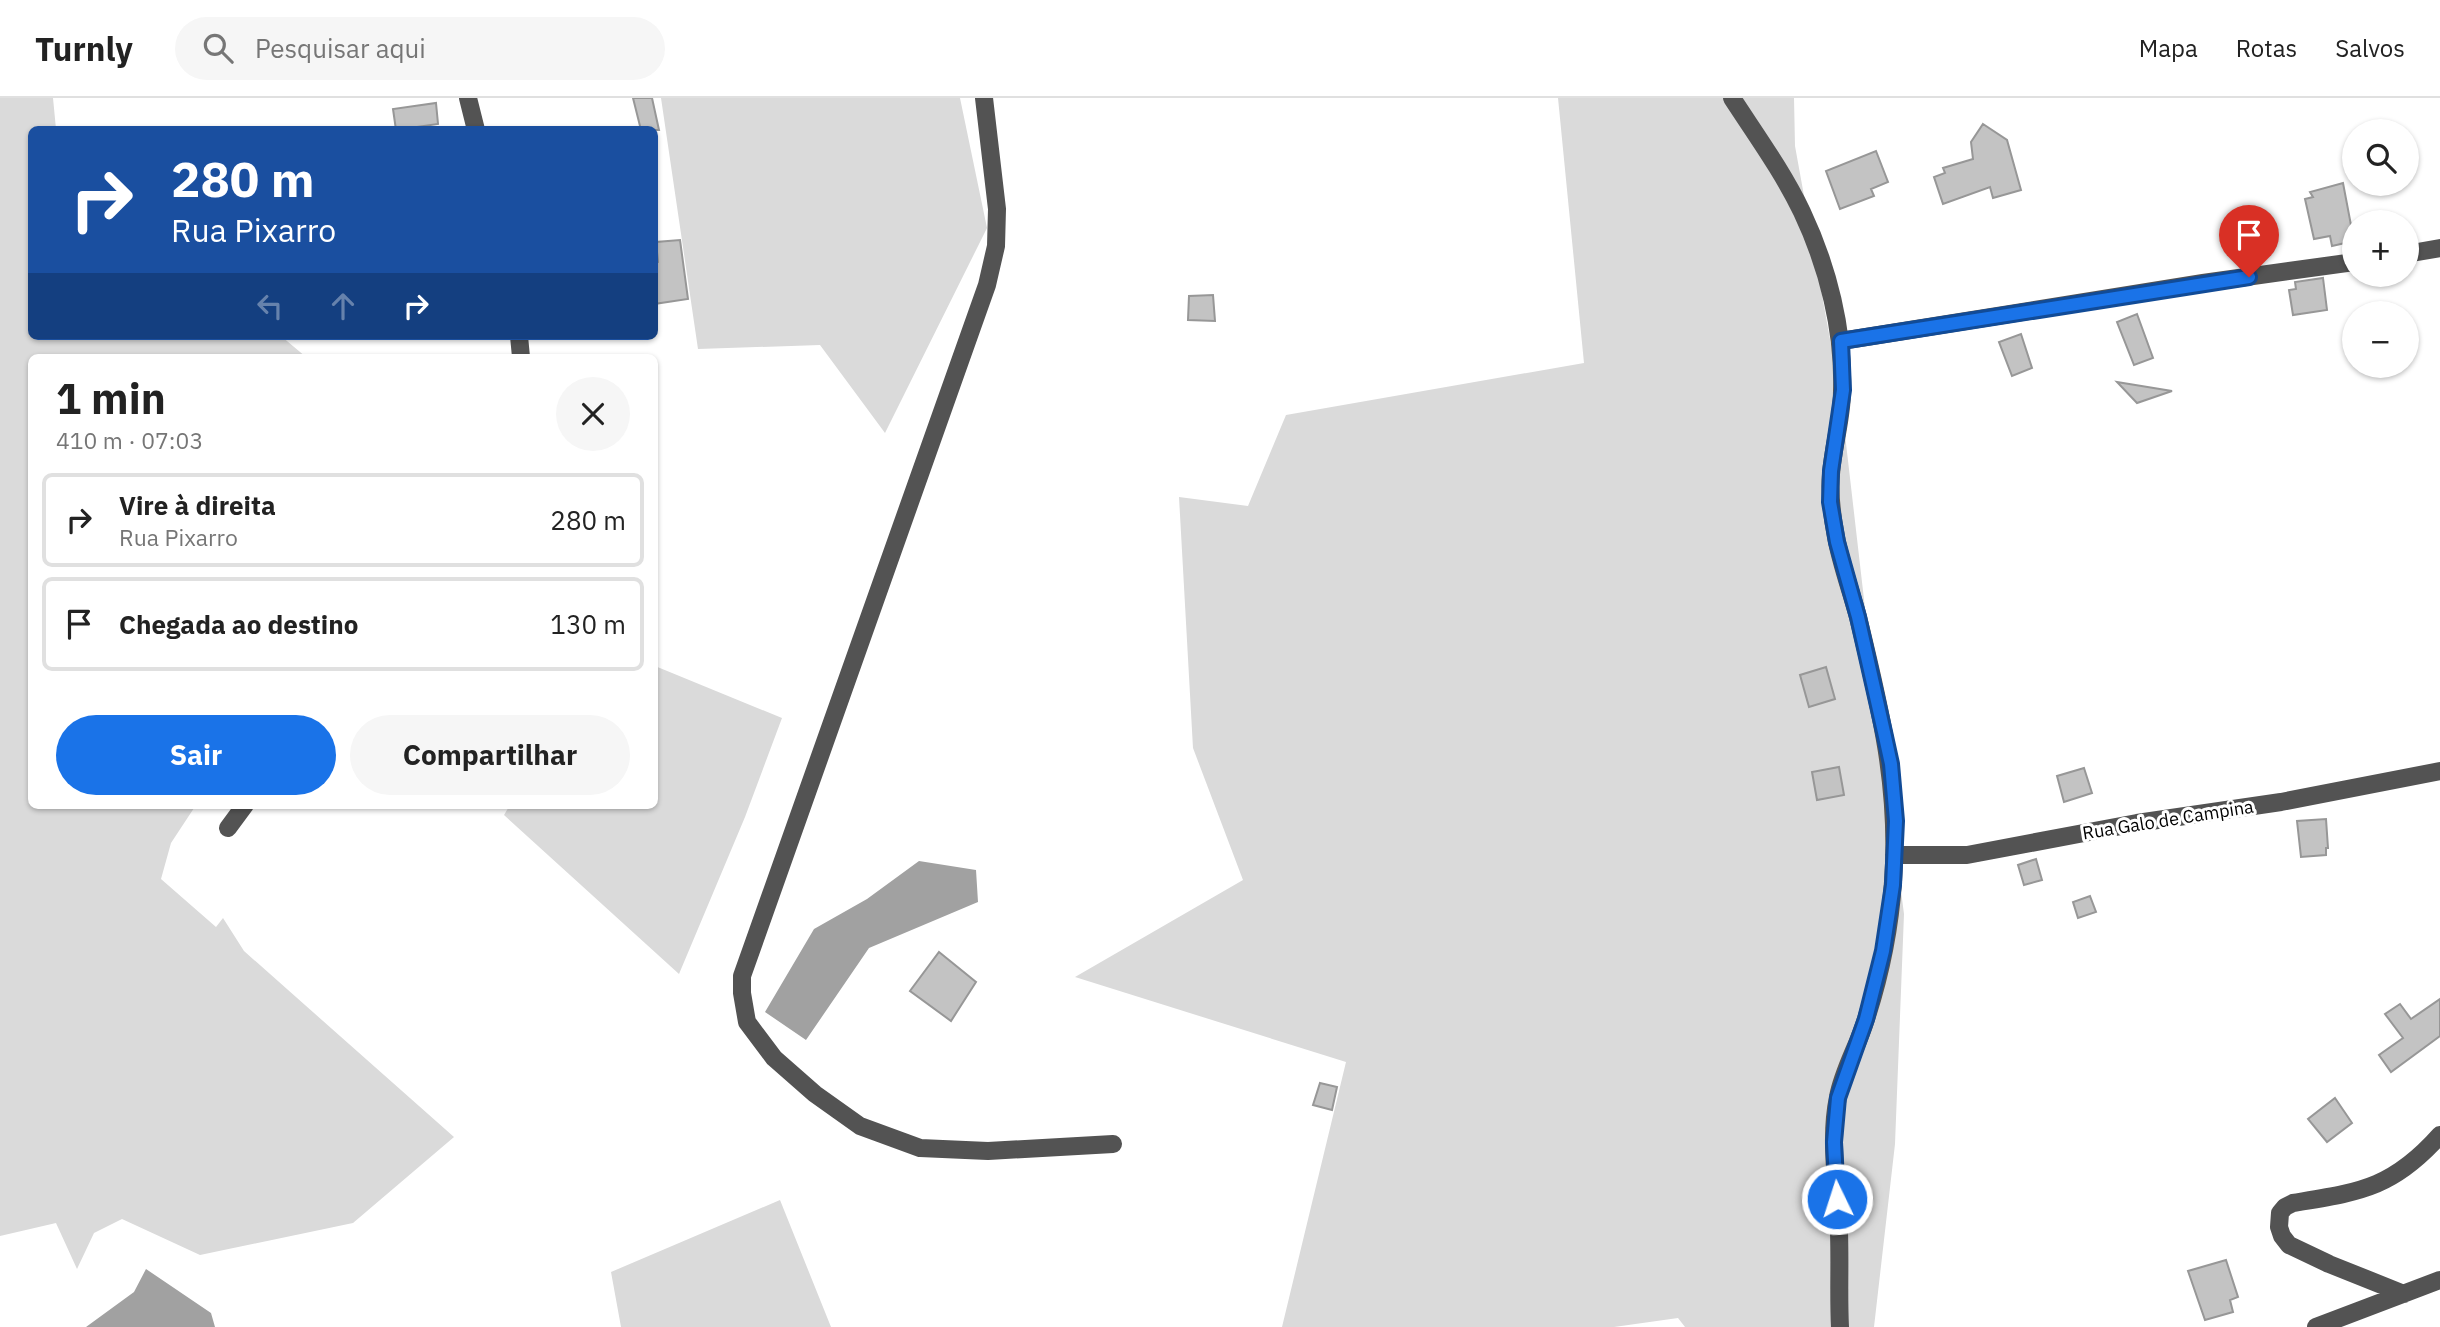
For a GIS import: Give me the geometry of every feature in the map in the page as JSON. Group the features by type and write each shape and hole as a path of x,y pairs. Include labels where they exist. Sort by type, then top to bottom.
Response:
{"street":[{"path":"468,98 475,126"},
{"path":"984,98 997,209 996,246 987,285 742,976 742,993 747,1022 774,1058 815,1094 860,1126 920,1148 988,1151 1113,1144"},
{"path":"1732,98 1802,212 1826,277 1841,341 1843,390 1831,471 1830,502 1837,542 1858,617 1891,764 1896,821 1893,885 1875,989 1859,1042 1843,1080 1836,1115 1834,1142 1839,1214 1840,1327"},
{"path":"2419,252 2440,248"},
{"path":"1841,341 2342,264"},
{"name":"Rua Galo de Campina","path":"1894,855 1968,855 2137,823 2293,800 2440,771"},
{"path":"228,828 242,809"},
{"path":"2404,1294 2289,1245 2278,1227 2280,1213 2293,1203 2345,1195 2377,1184 2407,1166 2440,1135"},
{"path":"2316,1327 2440,1280"}],"shaded area":[{"path":"0,98 53,98 56,126 28,126 28,340 286,340 302,354 28,354 28,809 193,809 171,843 161,879 216,927 223,918 244,951 454,1137 353,1223 200,1255 122,1219 94,1233 77,1269 56,1223 0,1236"},
{"path":"661,98 960,98 987,228 885,433 820,345 698,349"},
{"path":"1558,98 1794,98 1795,146 1841,400 1904,914 1895,1144 1874,1327 1685,1327 1678,1318 1614,1327 1282,1327 1346,1062 1075,977 1243,880 1193,748 1179,497 1248,506 1286,415 1584,363"},
{"path":"658,667 782,718 745,817 679,974 504,815 508,809 658,809"},
{"path":"919,861 976,870 978,902 869,948 806,1040 765,1012 814,929 867,899"},
{"path":"780,1200 831,1327 621,1327 611,1272"},
{"path":"146,1269 211,1313 215,1327 86,1327 134,1292"}],"building":[{"path":"633,98 652,98 659,130 658,126 640,126"},
{"path":"436,103 438,124 395,126 393,109"},
{"path":"1983,124 2007,140 2021,190 1993,198 1990,187 1943,204 1934,177 1945,173 1943,168 1973,159 1971,142"},
{"path":"1876,151 1888,182 1871,189 1874,196 1840,209 1826,171"},
{"path":"2342,183 2342,196 2345,196 2348,210 2342,210 2342,244 2332,246 2330,236 2314,239 2305,199 2313,197 2310,192"},
{"path":"680,240 688,299 658,303 658,242"},
{"path":"2323,278 2327,310 2293,315 2289,290 2296,289 2295,282"},
{"path":"1213,295 1215,321 1188,320 1189,296"},
{"path":"2137,314 2153,358 2134,365 2117,322"},
{"path":"2021,334 2032,368 2012,376 1999,342"},
{"path":"2117,382 2172,391 2137,403"},
{"path":"1826,667 1835,699 1809,707 1800,675"},
{"path":"1839,767 1844,795 1817,800 1812,772"},
{"path":"2084,768 2092,793 2064,802 2057,776"},
{"path":"2326,819 2326,855 2301,857 2297,821"},
{"path":"2036,859 2042,880 2024,885 2018,865"},
{"path":"2090,896 2096,912 2078,918 2073,902"},
{"path":"939,952 976,982 951,1021 910,991"},
{"path":"2440,999 2440,1036 2391,1072 2379,1055 2403,1038 2385,1014 2400,1004 2411,1019"},
{"path":"1320,1083 1337,1087 1332,1110 1313,1105"},
{"path":"2335,1098 2352,1123 2327,1142 2308,1119"},
{"path":"2226,1260 2238,1297 2230,1300 2233,1312 2205,1320 2188,1271"}],"route":[{"path":"1837,1199 1834,1142 1838,1098 1859,1042 1883,951 1893,885 1896,821 1891,764 1878,701 1837,542 1830,502 1831,471 1843,390 1841,341 2249,277"}]}
